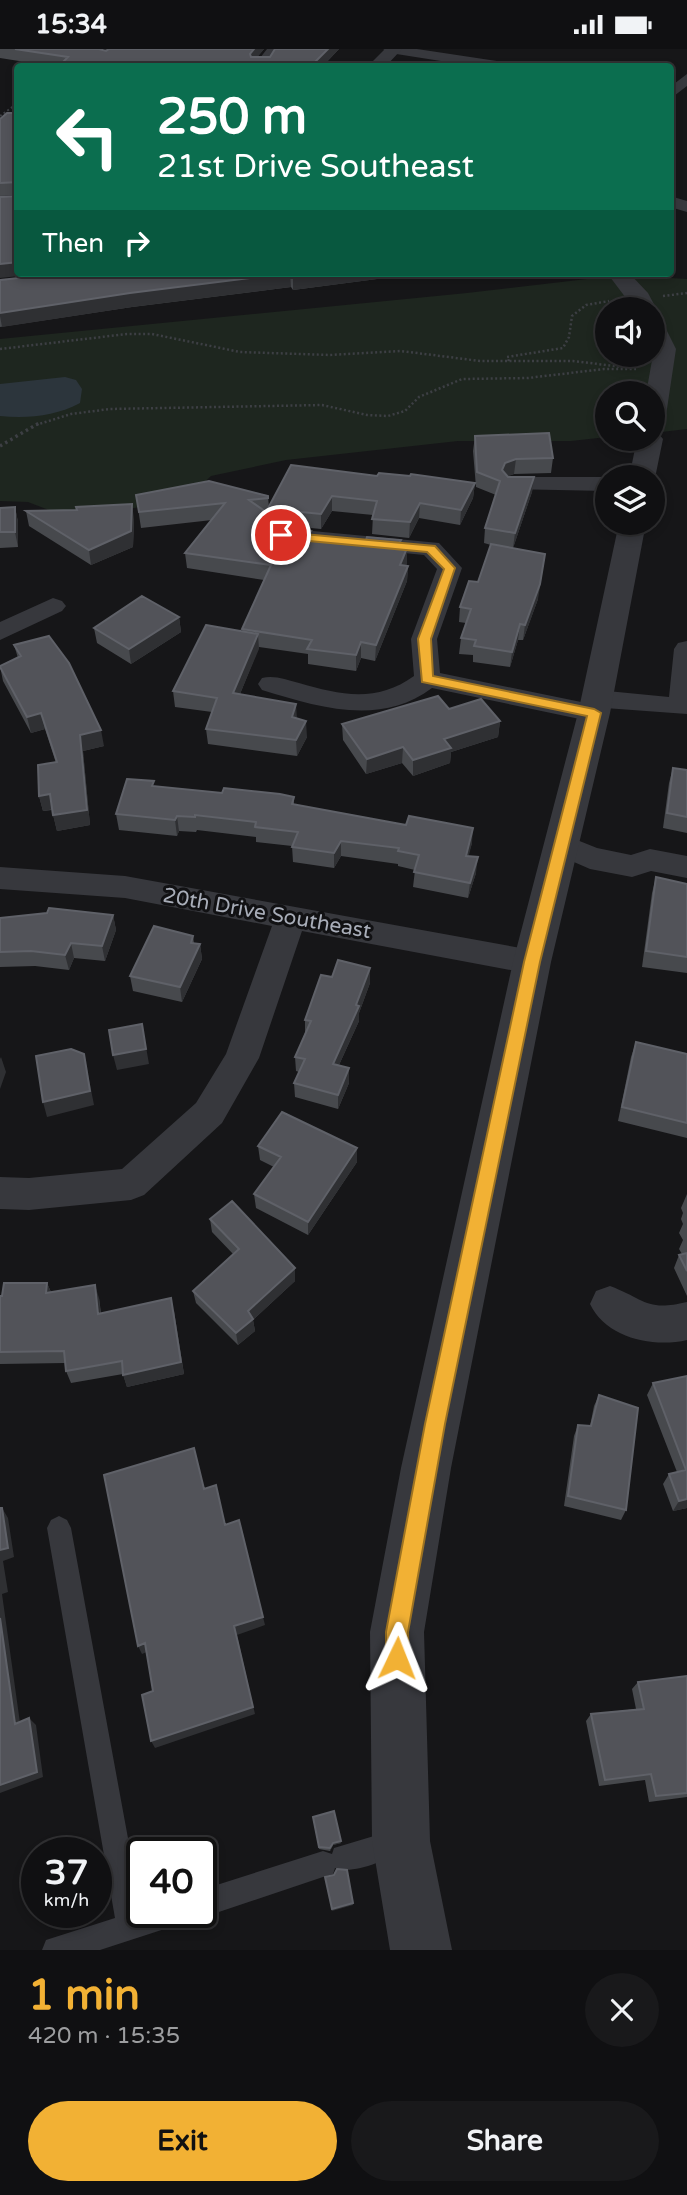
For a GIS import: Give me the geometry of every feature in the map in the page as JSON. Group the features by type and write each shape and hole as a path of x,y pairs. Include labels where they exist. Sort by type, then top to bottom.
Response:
{"street":[{"path":"263,63 274,49"},
{"path":"379,63 392,49 484,63"},
{"path":"621,277 637,297"},
{"path":"514,484 595,484"},
{"path":"281,535 431,548 444,559 450,568 424,639 427,679"},
{"path":"421,1950 401,1841 397,1632 426,1468 532,962 595,706 631,535"},
{"path":"0,632 53,606"},
{"path":"271,684 330,702 374,702 402,696 427,679 595,706 681,707 687,649"},
{"path":"562,845 590,858 632,866 650,860 687,867"},
{"name":"20th Drive Southeast","path":"0,879 125,887 532,962"},
{"path":"0,1193 29,1194 131,1184 209,1112 242,1058 291,916"},
{"path":"610,1304 638,1322 662,1328 687,1321"}],"lane":[{"path":"59,1528 126,1905"},
{"path":"217,1899 401,1841"},
{"path":"56,1950 127,1928"}],"path":[{"path":"665,298 687,293"},
{"path":"509,361 508,357 517,354 563,348 569,337 572,316 586,305 595,305"},
{"path":"0,349 127,334 152,334 240,352 330,355 401,351 471,361 586,362 637,369 604,369 527,378 462,379 419,397 405,411 388,416 367,415 322,405 110,409 71,414 39,423 0,446"}],"shaded area":[{"path":"604,277 687,279 687,429 665,432 665,381 595,381 595,438 571,441 458,441 286,460 211,476 194,492 162,504 113,511 54,512 28,502 0,501 0,339"},
{"path":"65,377 76,380 82,389 80,403 41,415 0,416 0,384"}],"building":[{"path":"15,49 254,49 251,57 270,57 275,49 328,49 314,63 62,63 68,57"},
{"path":"7,113 14,113 14,182 0,183 0,119"},
{"path":"14,196 14,262 0,264 0,197"},
{"path":"28,277 258,277 0,313 0,280"},
{"path":"549,433 553,458 516,459 505,463 502,470 508,477 534,477 515,533 485,528 500,481 477,472 475,436"},
{"path":"291,465 377,476 379,473 411,474 475,483 461,510 420,503 410,522 372,519 377,501 332,496 321,514 281,510 272,512 266,518 272,527 311,531 306,538 364,546 367,537 401,540 397,547 407,548 400,565 408,566 376,645 361,642 356,655 307,649 312,640 242,629 271,565 185,553 225,503 139,512 136,495 209,481 268,496 249,500 266,512"},
{"path":"132,504 131,531 89,550 26,511 77,510 76,507"},
{"path":"15,507 15,532 0,532 0,508"},
{"path":"491,544 545,554 540,584 525,625 520,624 512,652 474,646 476,640 461,638 471,609 460,607 469,581 478,582"},
{"path":"142,596 179,617 129,649 94,628"},
{"path":"206,625 258,634 233,693 296,704 292,717 306,721 296,740 206,729 217,698 173,691"},
{"path":"49,636 69,663 101,730 80,735 87,810 53,815 50,794 39,796 38,765 57,762 41,713 27,717 0,667 21,656 14,645"},
{"path":"438,696 449,709 481,699 500,721 444,739 451,748 413,760 403,747 367,759 342,724"},
{"path":"673,768 687,770 687,817 667,813"},
{"path":"127,779 154,781 152,786 222,793 224,788 280,794 294,797 292,804 406,825 409,816 473,828 466,856 478,857 470,883 414,872 419,855 398,851 399,848 341,841 334,853 292,847 298,832 255,827 256,822 195,815 177,816 175,820 116,814"},
{"path":"656,877 687,884 687,957 646,951"},
{"path":"49,908 113,915 102,946 71,943 65,955 31,951 0,952 0,918 47,913"},
{"path":"154,926 193,936 191,943 200,944 180,987 130,976"},
{"path":"338,960 370,968 356,1005 359,1006 333,1064 349,1068 338,1095 294,1083 305,1059 295,1057 311,1021 305,1020 321,975 332,977"},
{"path":"142,1024 146,1049 113,1055 109,1030"},
{"path":"636,1042 687,1054 687,1123 622,1107"},
{"path":"71,1049 84,1054 90,1091 43,1102 36,1056"},
{"path":"282,1112 357,1148 308,1222 254,1194 281,1157 258,1146"},
{"path":"232,1201 295,1268 248,1311 253,1319 236,1333 193,1291 239,1249 210,1219"},
{"path":"687,1253 687,1271 679,1255"},
{"path":"4,1283 47,1283 46,1293 95,1285 98,1314 171,1298 181,1362 123,1375 122,1361 66,1371 64,1351 0,1352 0,1296"},
{"path":"687,1376 687,1499 679,1501 669,1474 686,1470 653,1383"},
{"path":"599,1395 638,1408 626,1510 568,1496 578,1425 591,1426"},
{"path":"194,1448 204,1489 216,1485 225,1525 239,1520 263,1617 234,1626 253,1707 151,1741 142,1695 153,1691 145,1643 138,1646 104,1475"},
{"path":"0,1508 8,1548 0,1550"},
{"path":"0,1618 15,1724 29,1718 37,1772 0,1785"},
{"path":"687,1676 687,1793 656,1796 651,1774 605,1780 591,1714 644,1709 638,1682"},
{"path":"334,1811 341,1841 333,1843 330,1848 319,1847 313,1817"},
{"path":"337,1869 347,1870 353,1903 332,1909 325,1877 334,1875"}],"route":[{"path":"281,535 431,548 450,568 424,639 427,679 594,713 532,962 435,1424 397,1632 397,1658"}]}
